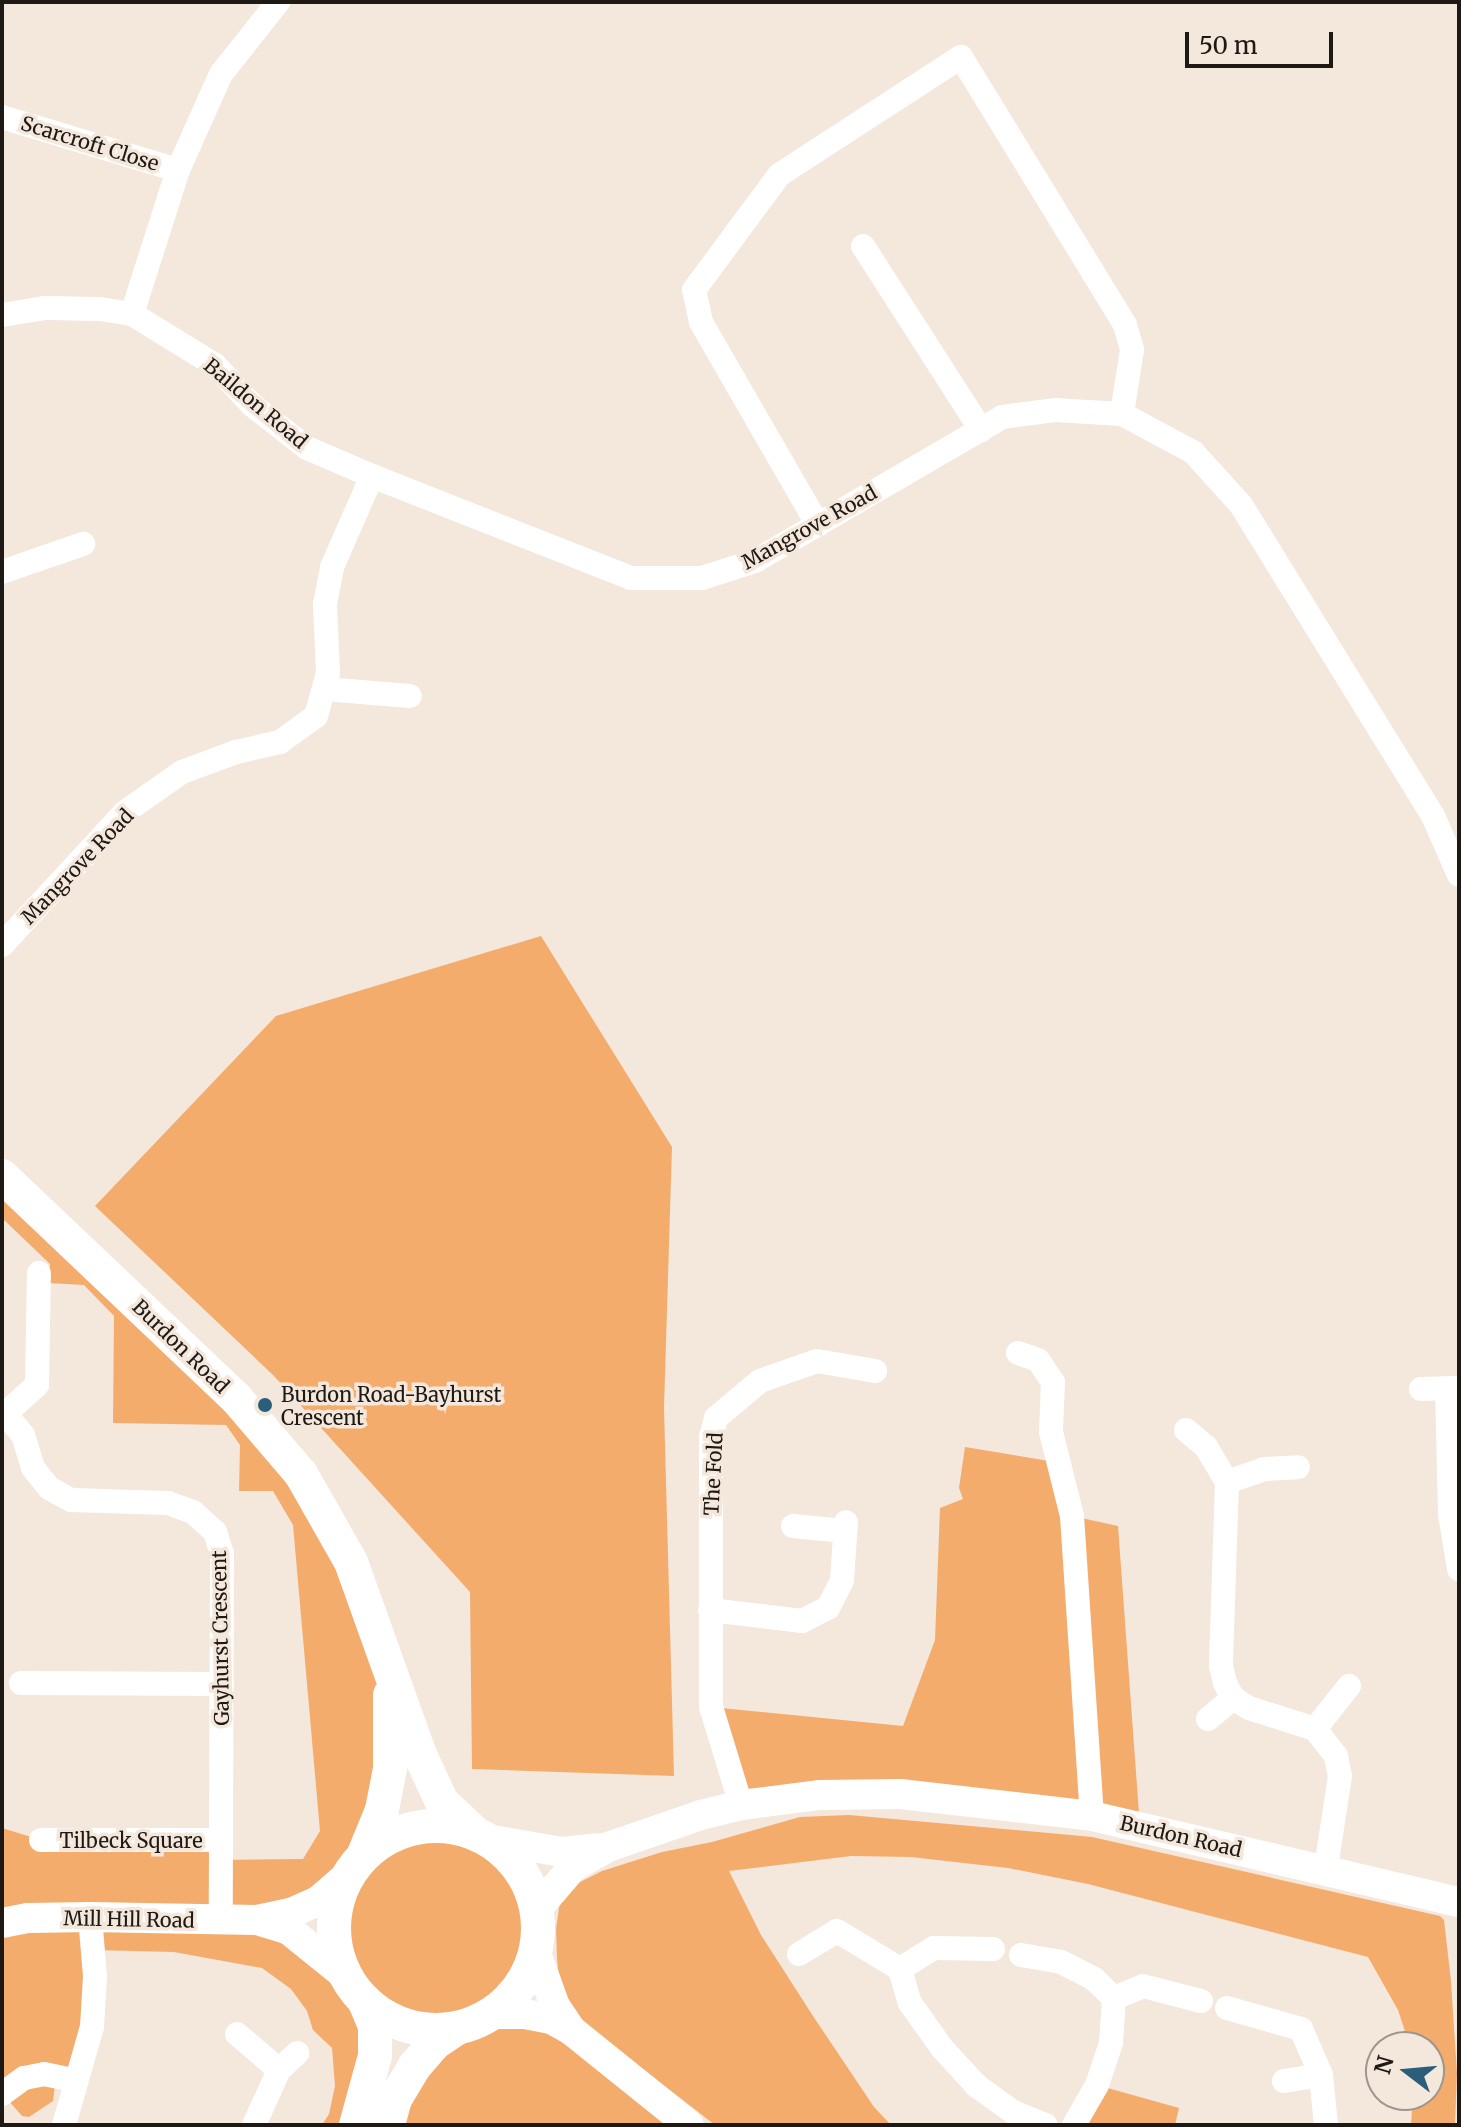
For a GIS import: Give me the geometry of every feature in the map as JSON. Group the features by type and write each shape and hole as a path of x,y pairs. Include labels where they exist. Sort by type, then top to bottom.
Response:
{"main road":[{"name":"Burdon Road","path":"2,1176 236,1398 301,1474 351,1562 389,1670 442,1802 524,1873 537,1909 536,1953 519,1988 492,2014 457,2028 432,2030 407,2026 384,2015 355,1988 334,1936 339,1894 382,1810 390,1769 389,1670"},
{"path":"356,1865 397,1832 436,1825 483,1836"},
{"path":"355,1988 375,2026 375,2056 356,2125"},
{"path":"388,2125 395,2099 414,2067 435,2043 457,2028"}],"street":[{"path":"132,314 178,170 221,74 278,2"},
{"path":"818,525 701,322 694,290 779,175 961,57 1125,325 1132,350 1122,414"},
{"name":"Scarcroft Close","path":"2,117 178,170"},
{"path":"863,246 981,430"},
{"name":"Baildon Road","path":"2,315 45,308 100,309 132,314 215,365 252,405 307,448 372,476"},
{"name":"Mangrove Road","path":"2,945 125,812 182,772 236,752 280,742 316,716 328,673 325,604 332,567 372,476 631,578 702,578 755,561 1002,417 1055,410 1122,414 1193,452 1241,505 1433,816 1459,875"},
{"path":"2,572 83,544"},
{"path":"324,689 410,696"},
{"path":"5,1411 37,1385 39,1273"},
{"path":"1018,1353 1038,1360 1053,1382 1051,1432 1072,1516 1092,1816"},
{"name":"The Fold","path":"741,1805 711,1707 711,1437 716,1418 760,1381 817,1361 875,1371"},
{"path":"1421,1389 1453,1388 1450,1514 1459,1569"},
{"name":"Gayhurst Crescent","path":"5,1411 23,1435 33,1468 49,1488 71,1500 168,1503 193,1512 215,1532 222,1553 221,1921"},
{"path":"1186,1430 1206,1447 1227,1482 1221,1666 1233,1698 1249,1708 1315,1729 1336,1756 1340,1776 1326,1868"},
{"path":"1227,1482 1264,1469 1298,1467"},
{"path":"710,1610 802,1621 828,1608 842,1580 846,1526 793,1526"},
{"path":"21,1683 222,1684"},
{"path":"1315,1729 1349,1686"},
{"path":"1208,1719 1233,1698"},
{"name":"Burdon Road","path":"608,1847 741,1805 820,1795 900,1794 1092,1816 1326,1868 1459,1902"},
{"path":"483,1836 562,1852 608,1847"},
{"name":"Tilbeck Square","path":"41,1840 221,1840"},
{"path":"537,1909 573,1867 608,1847"},
{"name":"Mill Hill Road","path":"2,1923 28,1918 90,1917 257,1920 291,1913 318,1901 356,1865"},
{"path":"64,2125 92,2027 95,1976 90,1917"},
{"name":"Mill Hill Road","path":"257,1920 289,1930 355,1988"},
{"path":"799,1954 837,1931 900,1969 910,2003 942,2048 977,2086 1013,2112 1045,2125"},
{"path":"900,1969 934,1948 993,1949"},
{"path":"536,1953 555,2006 571,2030"},
{"path":"1021,1955 1061,1962 1094,1979 1114,1998"},
{"path":"1114,1998 1143,1986 1201,2001"},
{"path":"1074,2125 1097,2085 1111,2043 1114,1998"},
{"path":"1227,2008 1301,2029 1321,2075 1326,2125"},
{"path":"492,2014 525,2014 551,2019 571,2030 689,2125"},
{"path":"237,2034 279,2070"},
{"path":"254,2125 279,2070 297,2053"},
{"path":"2,2094 24,2078 44,2074 76,2081"},
{"path":"1284,2081 1321,2075"}],"shaded area":[{"path":"541,936 672,1147 664,1408 674,1776 472,1769 470,1592 273,1375 95,1206 276,1016"},
{"path":"2,1176 269,1433 389,1670 364,1854 291,1913 364,2000 356,2125 322,2125 329,2114 335,2086 332,2048 313,2030 307,2011 291,1989 262,1968 174,1952 93,1950 76,2081 2,2085 2,1828 41,1840 221,1840 222,1860 303,1859 320,1831 293,1525 273,1491 239,1491 240,1445 226,1425 113,1423 114,1316 84,1285 48,1283 50,1264 2,1218"},
{"path":"965,1447 1061,1463 1072,1516 1118,1526 1140,1827 1020,1805 741,1805 711,1707 903,1726 935,1640 940,1508 963,1499 959,1488"},
{"path":"849,1815 1092,1837 1440,1916 1444,1920 1451,1981 1457,2073 1455,2125 1411,2125 1412,2111 1445,2111 1445,2031 1405,2031 1398,2010 1368,1957 1088,1884 1008,1868 911,1857 851,1856 729,1871 761,1935 874,2107 891,2125 715,2125 577,2018 560,1987 556,1929 560,1901 572,1886 602,1871 662,1852 712,1842 800,1817"},
{"path":"432,1836 466,1843 495,1863 515,1892 522,1926 515,1960 495,1989 466,2009 432,2016 398,2009 369,1989 349,1960 342,1926 349,1892 369,1863 398,1843"},
{"path":"492,2014 525,2014 689,2125 388,2125 457,2028"},
{"path":"38,2083 55,2085 53,2101 29,2117 22,2116 8,2100"},
{"path":"1097,2085 1179,2108 1175,2125 1074,2125"}],"place":[{"name":"Burdon Road-Bayhurst Crescent","path":"265,1405"}]}
